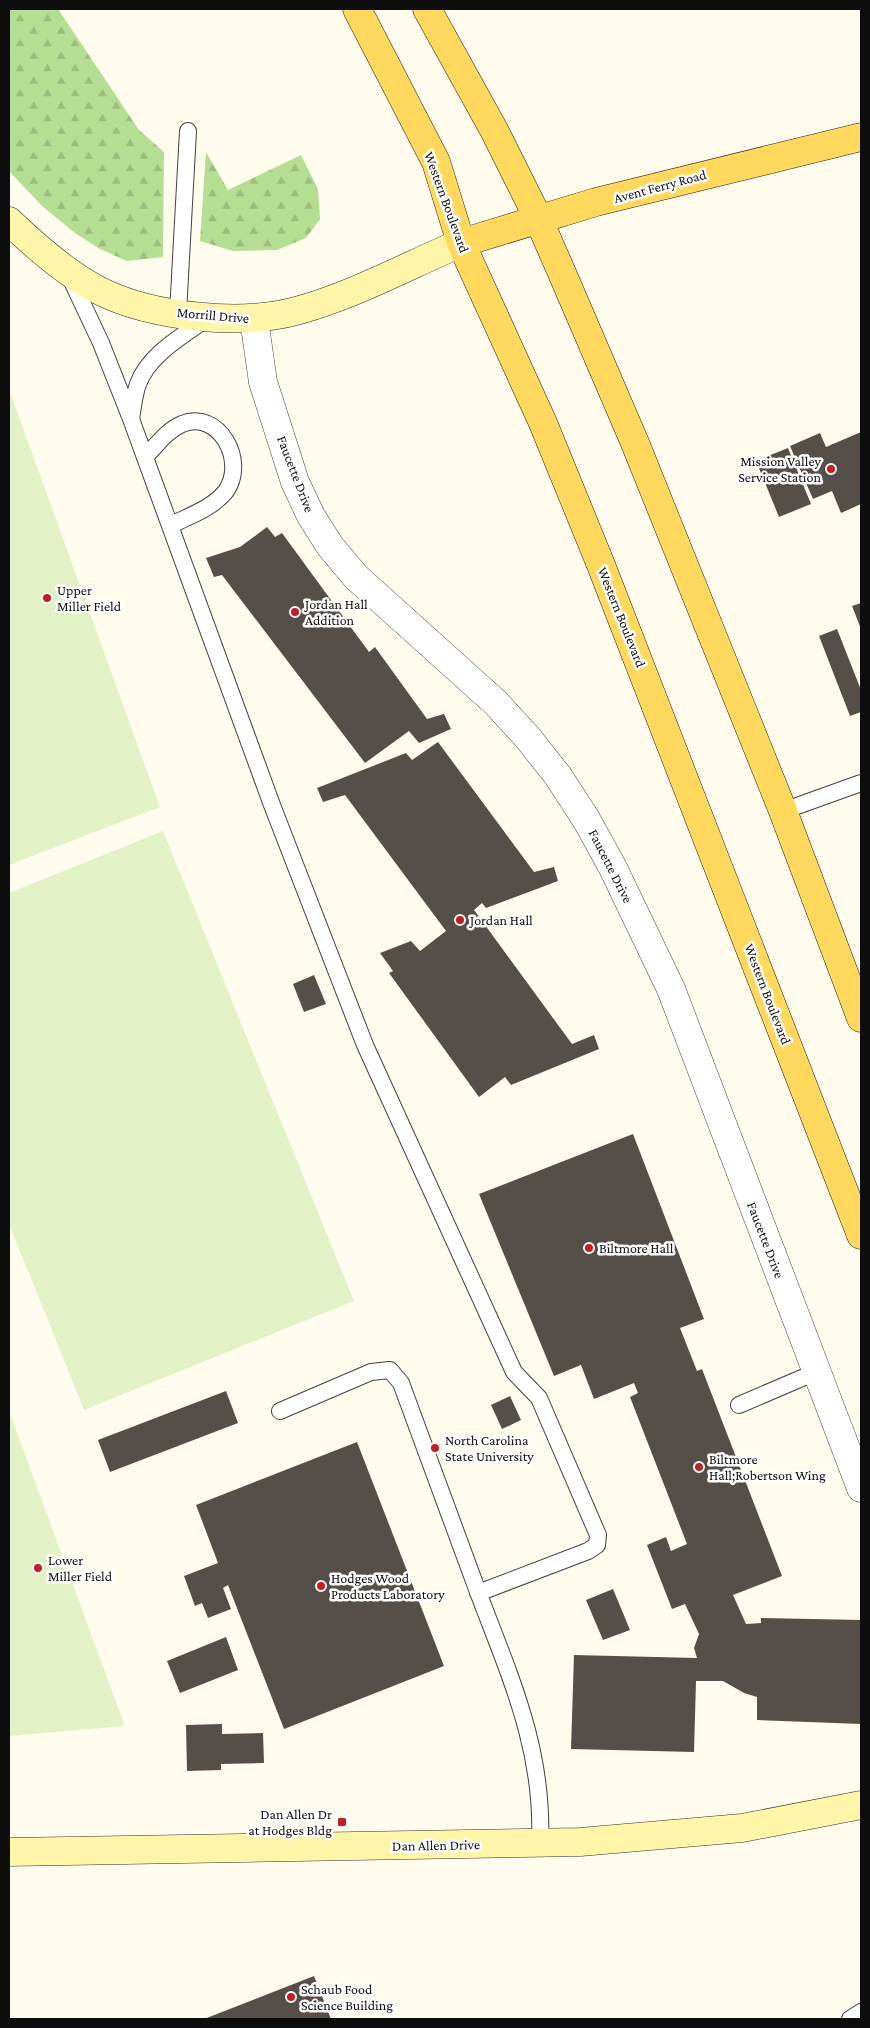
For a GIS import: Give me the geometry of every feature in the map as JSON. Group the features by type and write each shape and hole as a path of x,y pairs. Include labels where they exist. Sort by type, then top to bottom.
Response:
{"main road":[{"name":"Western Boulevard","path":"357,9 436,162 461,243 543,423 601,565 861,1235"},
{"path":"434,12 538,218 631,434 783,811 861,1018"},
{"name":"Avent Ferry Road","path":"461,243 538,218 717,171 861,137"}],"street":[{"name":"Morrill Drive","path":"9,220 66,269 102,292 137,304 178,313 209,317 254,319 275,316 320,304 461,243"},
{"name":"Faucette Drive","path":"254,319 263,382 295,482 311,516 330,546 356,577 496,703 528,738 558,776 613,868 671,989 861,1488"},
{"name":"Dan Allen Drive","path":"9,1852 580,1842 742,1828 861,1805"}],"lane":[{"path":"178,313 188,131"},
{"path":"66,269 101,343 131,419 266,787 365,1045 514,1372 539,1398 598,1534 597,1545 588,1551 478,1593"},
{"path":"131,419 138,383 153,361 162,351 209,317"},
{"path":"145,457 167,433 184,423 206,424 219,432 231,448 234,470 225,491 208,507 171,525"},
{"path":"783,811 861,783"},
{"path":"280,1411 371,1372 390,1370 401,1382 478,1593 516,1686 535,1758 542,1815 540,1843"},
{"path":"740,1405 816,1372"},
{"path":"850,2019 861,2012"}],"green space":[{"path":"9,9 58,9 139,130 164,152 163,257 127,261 100,249 75,233 42,206 9,171"},
{"path":"206,152 228,190 301,155 318,189 320,219 306,238 277,250 233,251 200,241"},
{"name":"Upper Miller Field","path":"9,389 160,807 9,865"},
{"path":"163,831 354,1301 84,1410 9,1224 9,893"},
{"name":"Lower Miller Field","path":"9,1411 125,1726 9,1736"}],"building":[{"name":"Mission Valley Service Station","path":"861,432 861,504 841,513 832,491 813,499 790,446 820,433 826,447"},
{"path":"788,448 811,504 779,517 756,461"},
{"name":"Jordan Hall Addition","path":"267,527 275,537 282,533 369,652 375,647 427,719 444,714 451,729 419,743 409,731 365,763 222,575 214,577 206,558 240,547"},
{"path":"861,603 861,629 852,606"},
{"path":"837,629 861,690 861,712 850,716 819,636"},
{"name":"Jordan Hall","path":"438,742 534,872 554,867 558,881 486,908 482,903 474,910 572,1044 594,1035 599,1049 511,1085 505,1077 479,1097 389,973 393,971 380,953 411,941 420,951 446,931 345,795 323,802 317,788 406,753 412,760"},
{"path":"314,975 326,1004 304,1012 293,984"},
{"path":"633,1134 704,1319 680,1328 697,1371 702,1369 782,1576 733,1595 746,1624 761,1623 761,1618 861,1620 861,1724 757,1720 757,1697 744,1693 723,1681 696,1681 694,1752 571,1749 574,1655 697,1658 694,1648 699,1634 685,1604 672,1609 647,1545 666,1537 671,1551 687,1544 630,1397 638,1393 634,1383 594,1399 581,1365 554,1376 479,1194"},
{"path":"226,1391 238,1423 110,1472 98,1440"},
{"path":"510,1396 521,1420 502,1429 491,1405"},
{"name":"Hodges Wood Products Laboratory","path":"357,1442 444,1666 284,1729 228,1585 223,1588 231,1609 208,1618 202,1603 195,1606 184,1576 218,1563 196,1505"},
{"path":"613,1589 630,1630 603,1640 586,1600"},
{"path":"226,1637 238,1670 180,1693 167,1661"},
{"path":"222,1724 222,1734 263,1733 264,1763 221,1764 221,1770 187,1771 186,1725"},
{"name":"Schaub Food Science Building","path":"314,1976 331,2019 204,2019"}],"place":[{"name":"Mission Valley Service Station","path":"831,469"},
{"name":"Upper Miller Field","path":"47,598"},
{"name":"Jordan Hall Addition","path":"295,612"},
{"name":"Jordan Hall","path":"460,920"},
{"name":"Biltmore Hall","path":"589,1248"},
{"name":"North Carolina State University","path":"435,1448"},
{"name":"Biltmore Hall;Robertson Wing","path":"699,1467"},
{"name":"Lower Miller Field","path":"38,1568"},
{"name":"Hodges Wood Products Laboratory","path":"321,1586"},
{"name":"Dan Allen Dr at Hodges Bldg","path":"342,1822"},
{"name":"Schaub Food Science Building","path":"291,1997"}]}
